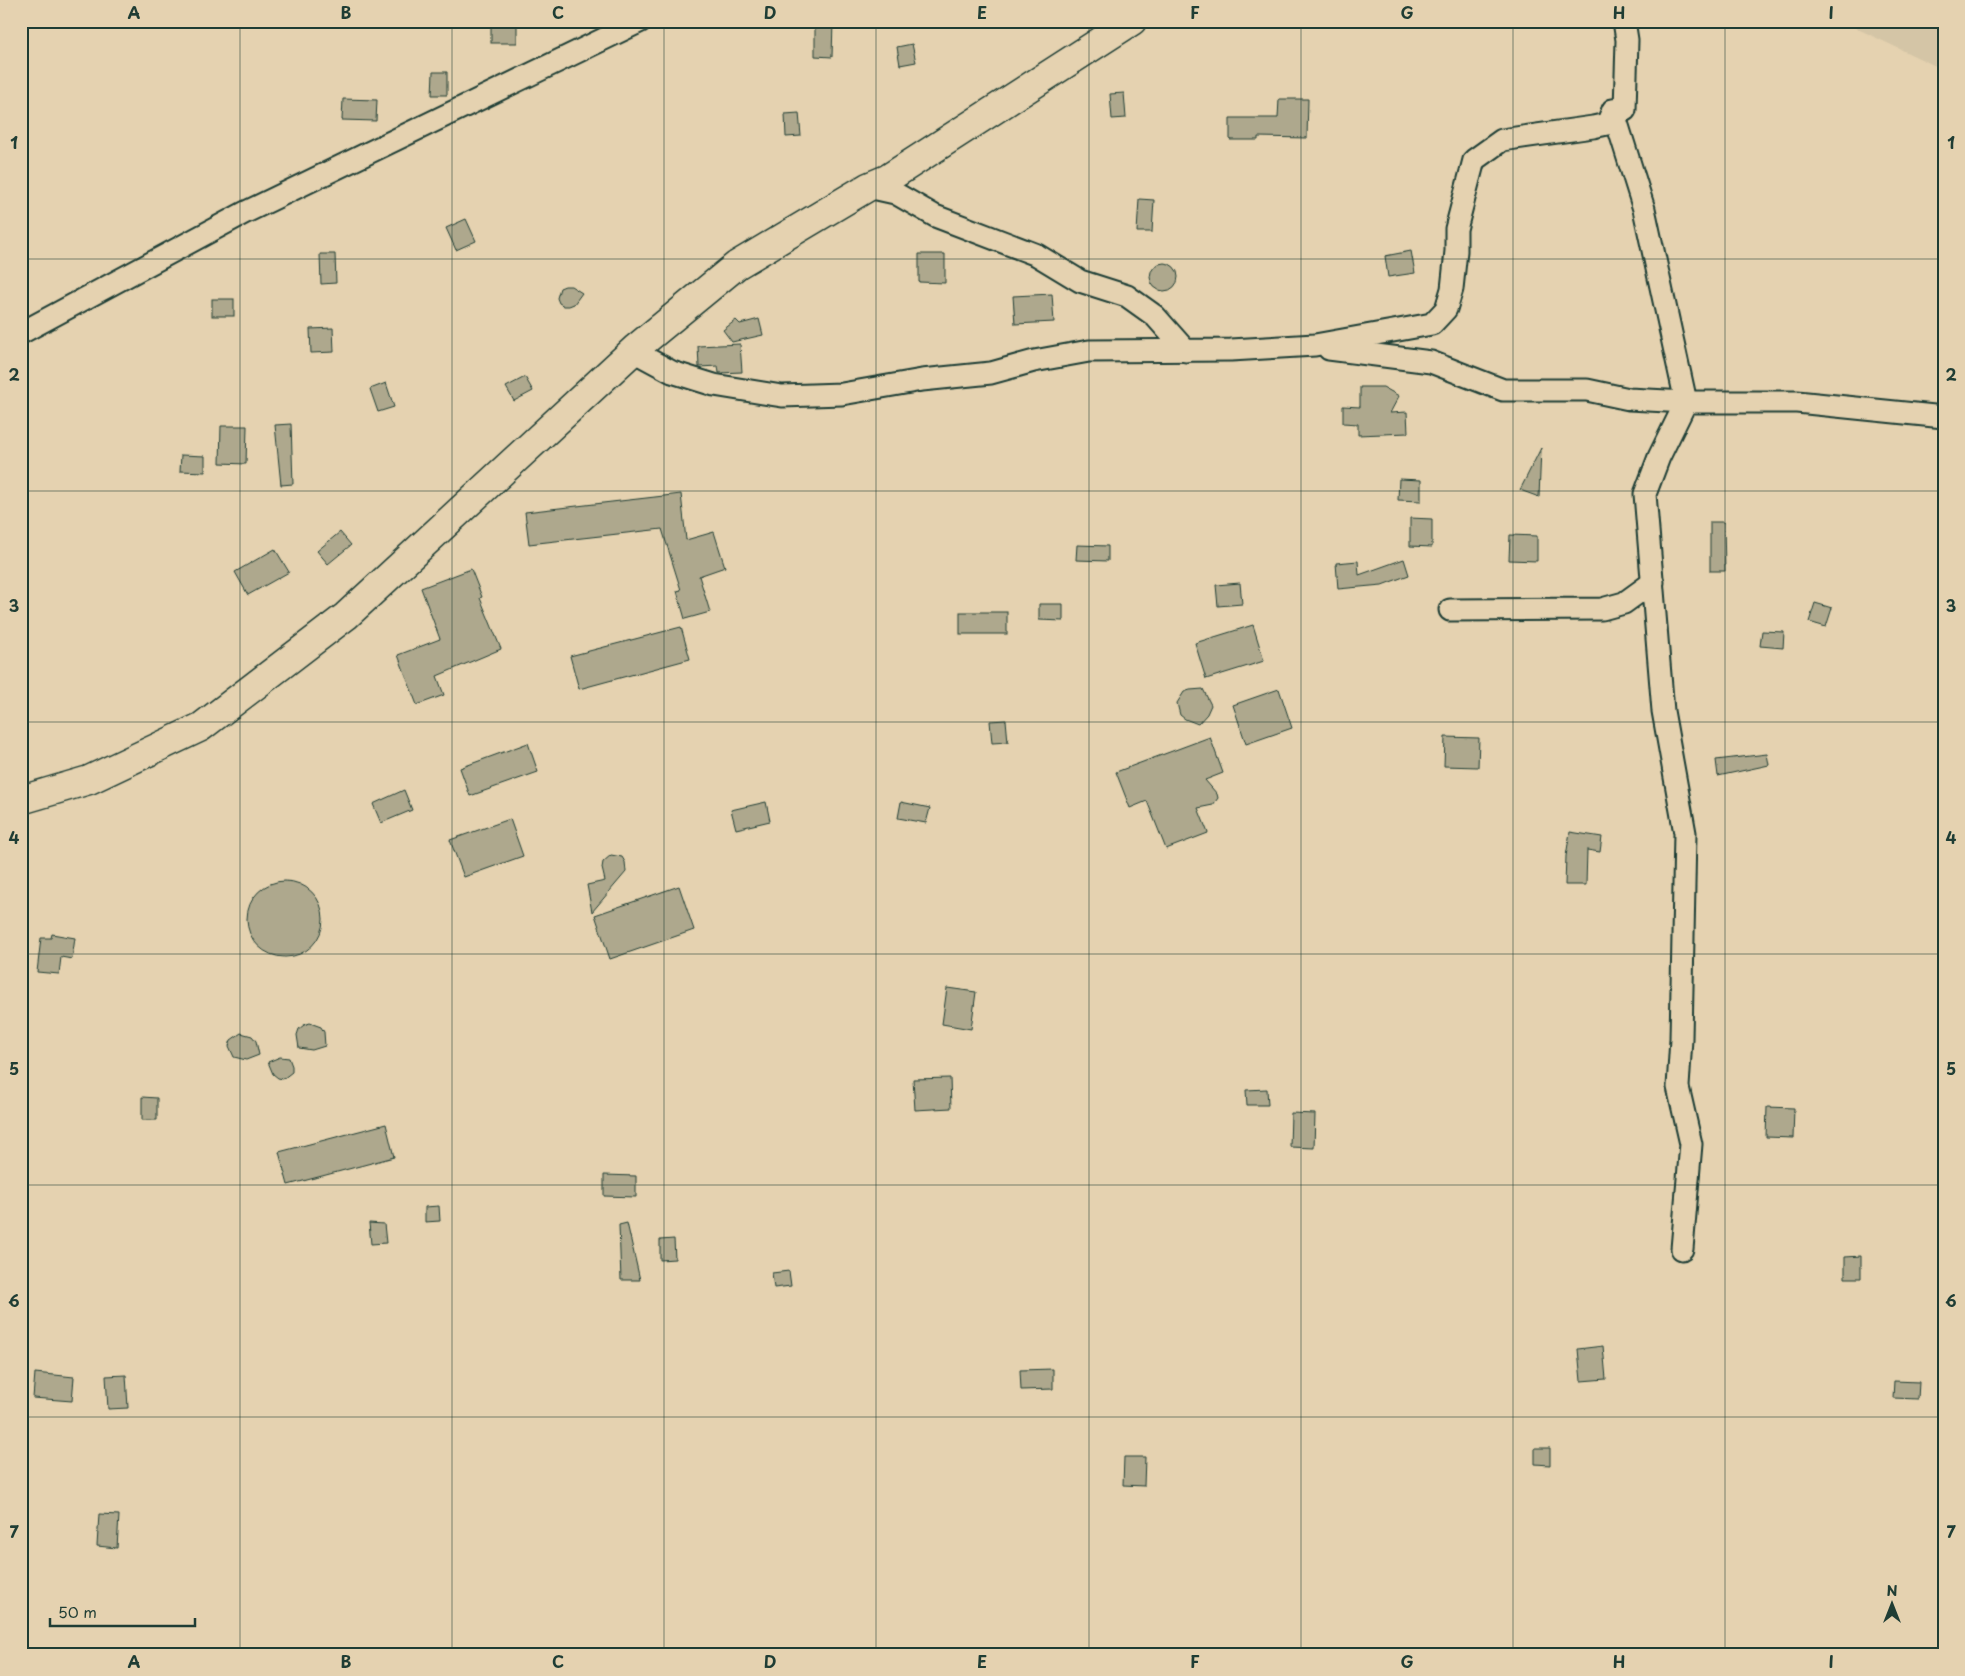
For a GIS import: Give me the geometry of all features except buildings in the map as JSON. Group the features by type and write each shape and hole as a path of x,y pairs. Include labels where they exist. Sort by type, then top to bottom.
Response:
{"main road":[{"path":"21,800 89,780 202,727 346,616 632,351 738,266 868,187 887,179 1132,21"}],"street":[{"path":"21,333 244,213 641,21"},
{"path":"1613,110 1625,110 1628,40 1624,21"},
{"path":"632,351 672,372 706,382 782,396 842,394 922,380 991,374 1034,361 1089,351 1186,351 1315,345 1432,324 1446,309 1452,288 1456,229 1474,160 1502,140 1607,124 1613,110"},
{"path":"1613,110 1644,209 1686,402 1659,457 1645,494 1654,582 1663,711 1686,833 1681,1039 1678,1086 1691,1144 1682,1249"},
{"path":"868,187 895,193 935,216 1037,255 1080,280 1127,296 1155,316 1186,351"},
{"path":"1315,345 1314,347 1431,362 1503,390 1587,390 1629,400 1797,402 1944,418"},
{"path":"1450,610 1602,609 1624,603 1654,582"}],"shaded area":[{"path":"1841,21 1944,21 1944,70"}]}
